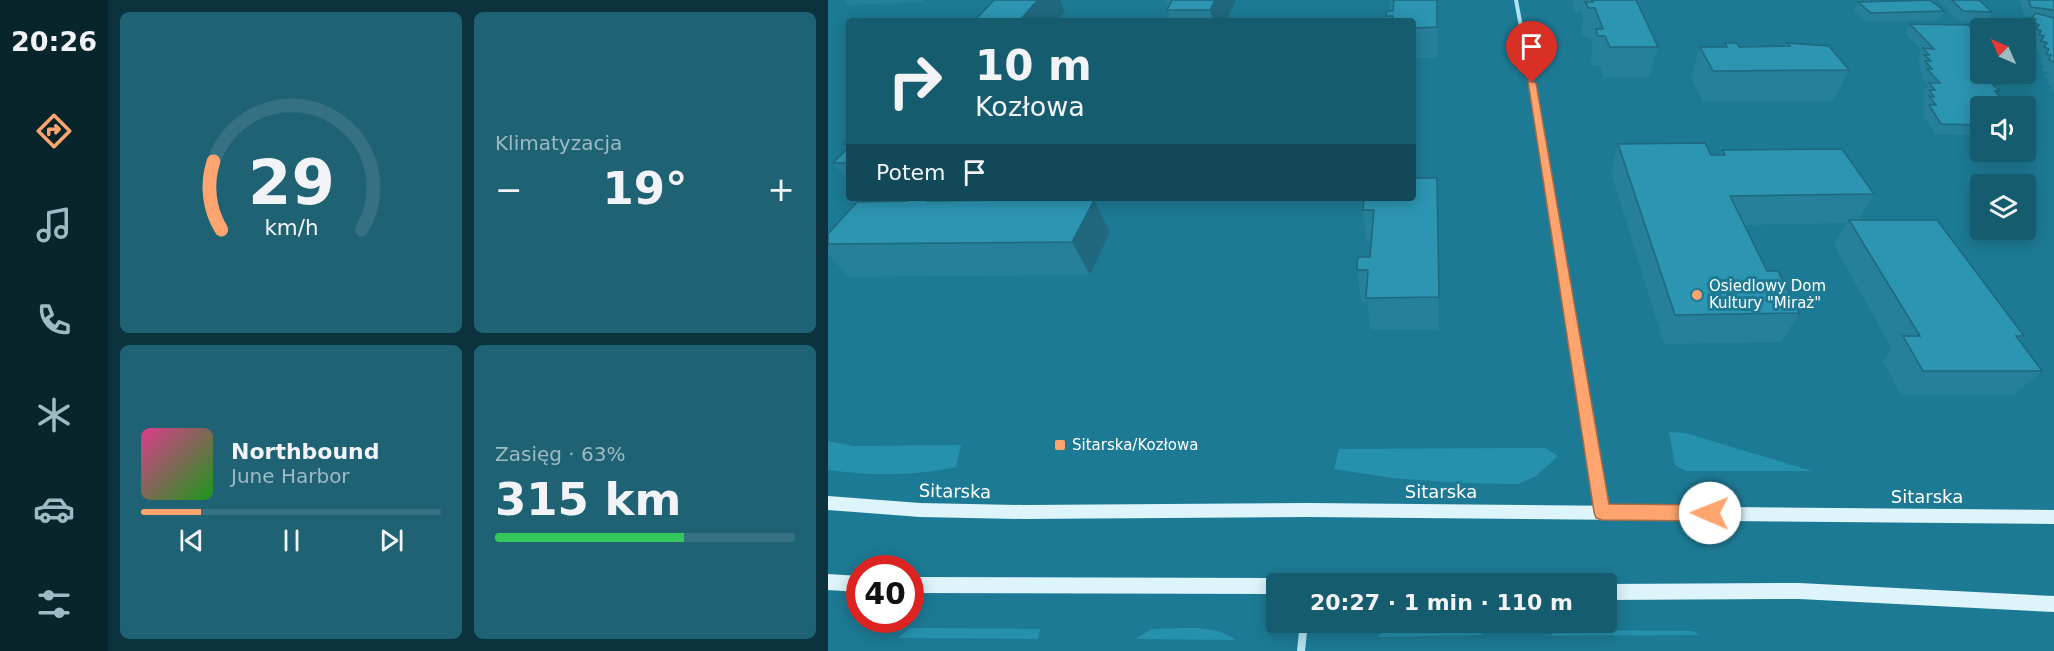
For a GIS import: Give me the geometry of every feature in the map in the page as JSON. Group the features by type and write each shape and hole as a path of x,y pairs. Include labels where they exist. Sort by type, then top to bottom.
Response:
{"street":[{"path":"1516,0 1539,124 1602,512"},
{"name":"Sitarska","path":"828,503 920,510 1024,512 1602,512 2054,517"},
{"path":"828,582 846,583"},
{"path":"924,585 1266,586"},
{"path":"1617,592 1798,591 1966,601 2054,603"},
{"path":"1301,651 1303,633"}],"shaded area":[{"path":"1669,432 1685,433 1812,471 1686,471 1675,465"},
{"path":"828,441 853,446 961,445 956,467 924,472 877,474 828,470"},
{"path":"1545,448 1558,456 1536,476 1518,484 1459,483 1392,478 1334,469 1339,449"},
{"path":"924,628 1040,629 1038,639 898,638 904,633 924,633"},
{"path":"1152,629 1207,629 1236,640 1135,639"},
{"path":"1617,630 1693,631 1699,635 1550,636 1554,633 1617,633"},
{"path":"1382,633 1480,633 1483,635 1377,637"}],"building":[{"path":"994,0 1038,0 1022,18 977,18"},
{"path":"1172,0 1215,0 1210,10 1167,10"},
{"path":"1394,0 1437,0 1437,27 1416,28 1416,18 1386,16 1387,11 1393,11"},
{"path":"1592,0 1636,0 1658,47 1610,47 1605,36 1598,36 1596,29 1603,29 1595,8 1588,8 1585,2 1593,2"},
{"path":"1930,0 1944,11 1871,13 1858,2"},
{"path":"1952,0 1979,0 1992,12 1963,11"},
{"path":"2029,0 2054,0 2054,10 2031,7"},
{"path":"2035,13 2054,18 2054,62 2049,60 2051,55 2046,54 2049,49 2044,47 2047,43 2041,41 2044,36 2039,35 2041,31 2036,29 2039,25 2036,24 2036,18 2032,18"},
{"path":"1910,24 1970,27 1970,84 1992,84 2000,91 1995,91 1999,96 1970,96 1970,125 1941,124 1929,105 1936,105 1929,96 1934,97 1929,90 1935,90 1929,83 1940,83 1927,69 1932,69 1925,61 1931,61 1924,55 1929,55 1923,48 1934,49"},
{"path":"1725,43 1737,43 1739,47 1790,46 1787,43 1829,46 1849,70 1713,71 1700,47 1727,47"},
{"path":"1705,143 1711,155 1725,155 1722,150 1842,149 1874,194 1730,196 1767,271 1778,271 1799,313 1675,315 1618,144"},
{"path":"846,150 846,163 833,163"},
{"path":"1416,178 1437,178 1439,297 1366,298 1368,270 1357,270 1357,264 1358,257 1370,257 1374,210 1363,210 1364,201 1416,201"},
{"path":"1093,201 1072,242 828,244 828,234 857,202"},
{"path":"1849,220 1937,220 2024,336 2016,336 2042,371 1923,371 1903,336 1920,336"}],"place":[{"name":"Osiedlowy Dom Kultury \"Miraż\"","path":"1697,295"},
{"name":"Sitarska/Kozłowa","path":"1060,445"}],"route":[{"path":"1532,83 1602,512 1710,513"}]}
